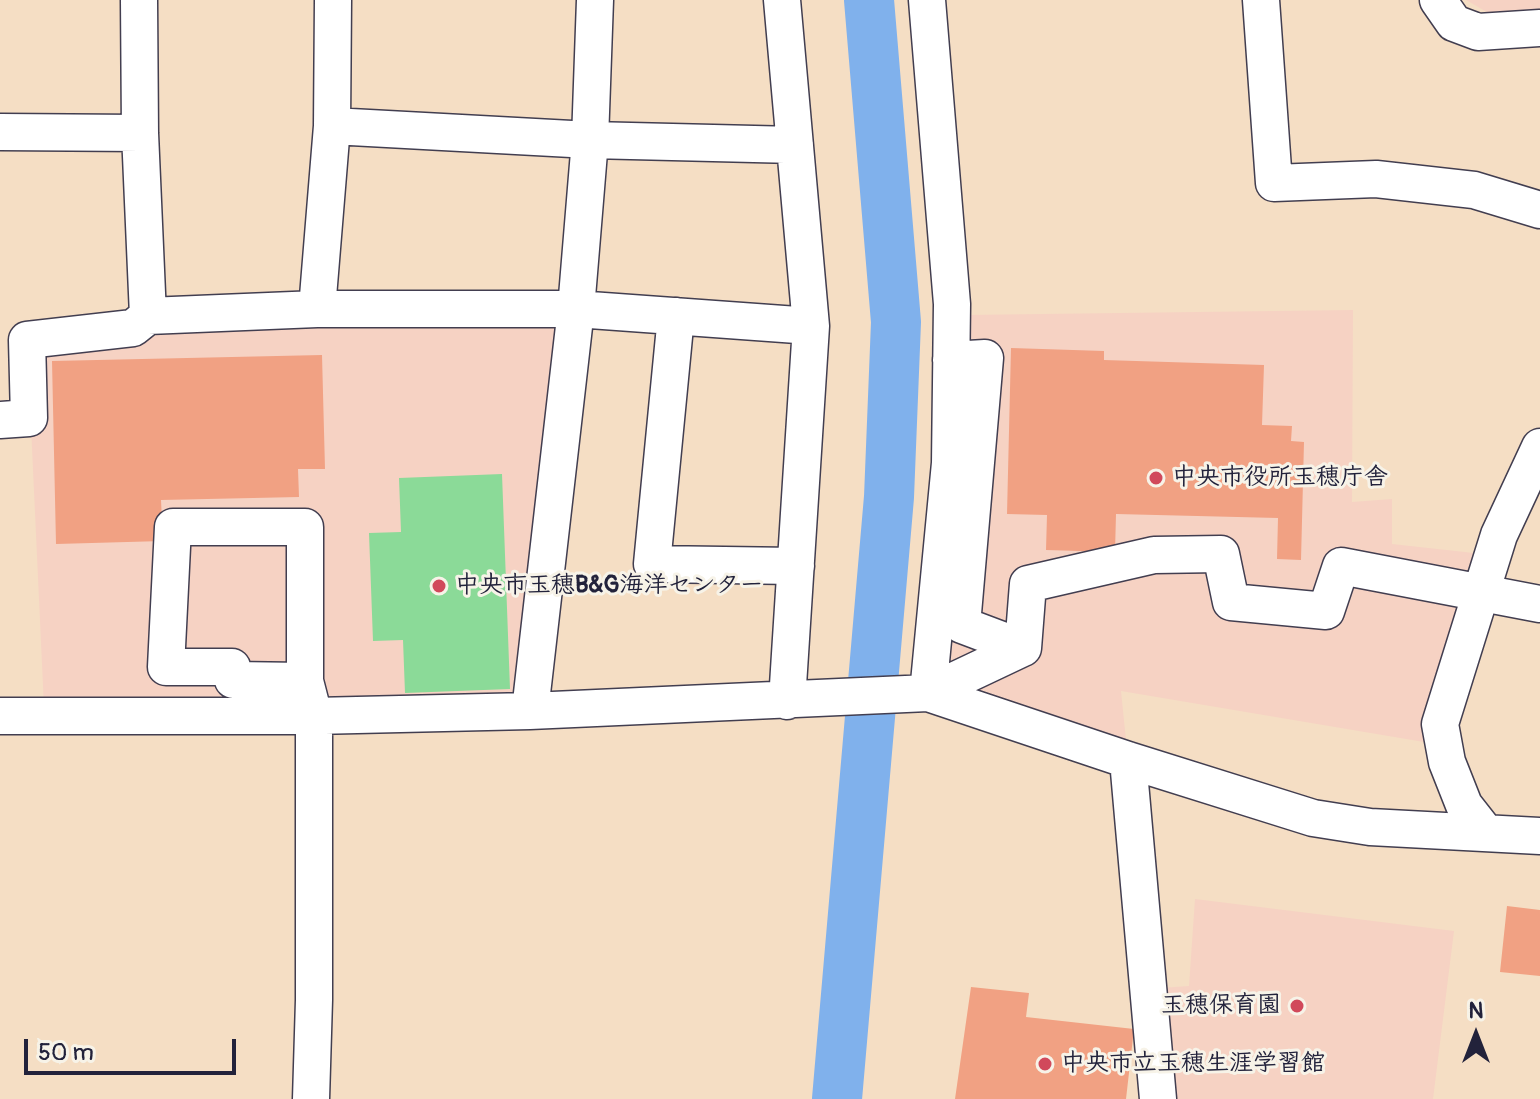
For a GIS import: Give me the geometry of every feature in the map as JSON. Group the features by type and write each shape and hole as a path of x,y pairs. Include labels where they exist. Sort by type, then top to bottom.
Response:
{"street":[{"path":"139,0 140,133 148,316"},
{"path":"317,309 332,126 333,0"},
{"path":"530,711 576,309 590,140 595,0"},
{"path":"782,0 811,326 787,701"},
{"path":"927,0 952,304 950,463 928,693"},
{"path":"1261,0 1274,183 1376,179 1474,190 1540,210"},
{"path":"1438,0 1454,23 1478,32 1540,28"},
{"path":"332,126 590,140 795,145"},
{"path":"0,132 140,133"},
{"path":"0,420 29,418 27,340 133,328 148,316 317,309 576,309 811,326"},
{"path":"676,316 652,564 796,566"},
{"path":"951,360 985,358 962,625 1023,648"},
{"path":"1486,833 1464,805 1447,762 1440,724 1499,535 1540,447"},
{"path":"305,681 233,680 232,667 166,667 173,527 305,527 305,681 314,716 311,1099"},
{"path":"1023,648 1028,584 1154,555 1221,554 1231,602 1326,611 1341,566 1540,604"},
{"path":"928,693 1023,648"},
{"path":"0,716 314,716 530,711 928,693 1313,818 1370,827 1540,836"},
{"path":"1128,760 1158,1099"}],"shaded area":[{"path":"1466,0 1540,0 1540,16 1499,19"},
{"path":"576,309 530,711 44,707 27,340"},
{"path":"1353,310 1352,502 1392,499 1392,544 1492,555 1430,743 1121,691 1128,760 928,693 965,315"},
{"name":"玉穂保育園","path":"1195,899 1454,931 1433,1099 1158,1099 1147,989 1189,986"}],"green space":[{"name":"中央市玉穂B&G海洋センター","path":"502,474 510,689 405,693 403,640 373,641 369,533 401,532 399,478"}],"building":[{"name":"中央市役所玉穂庁舎","path":"1011,348 1104,351 1104,360 1264,365 1262,425 1292,426 1291,441 1304,442 1301,560 1277,559 1278,518 1116,514 1115,552 1046,550 1047,515 1007,514"},
{"path":"322,355 325,469 298,469 299,497 161,500 163,541 56,544 52,361"},
{"path":"1507,906 1540,910 1540,976 1500,972"},
{"name":"中央市立玉穂生涯学習館","path":"971,987 1029,993 1026,1017 1134,1029 1126,1099 955,1099"}],"waterway":[{"path":"837,1099 889,497 896,322 869,0"}],"place":[{"name":"中央市役所玉穂庁舎","path":"1156,478"},
{"name":"中央市玉穂B&G海洋センター","path":"439,586"},
{"name":"玉穂保育園","path":"1297,1006"},
{"name":"中央市立玉穂生涯学習館","path":"1045,1064"}]}
